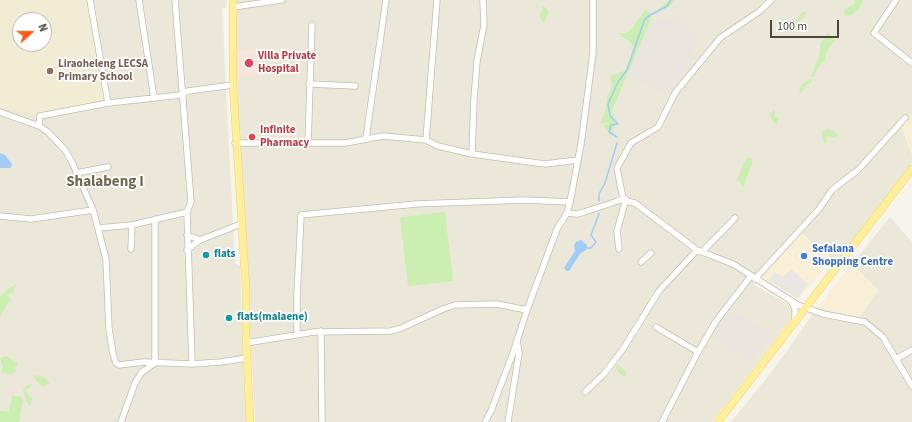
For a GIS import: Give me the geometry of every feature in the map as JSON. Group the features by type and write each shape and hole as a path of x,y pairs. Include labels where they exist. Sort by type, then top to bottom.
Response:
{"main road":[{"path":"233,4 235,143 246,290 246,343 250,422"},
{"path":"718,422 912,169"}],"street":[{"path":"90,0 108,103"},
{"path":"139,0 154,98"},
{"path":"175,0 180,45 181,95 191,202 187,212 187,250 192,364"},
{"path":"233,4 282,0"},
{"path":"366,138 386,0"},
{"path":"426,140 437,0"},
{"path":"472,154 474,99 477,62 484,25 484,0"},
{"path":"485,422 491,411 557,229 567,213 570,202 578,160 593,53 593,0"},
{"path":"619,249 617,231 625,199 617,168 630,143 658,126 675,94 720,38 760,11 771,0"},
{"path":"896,0 874,33 912,63"},
{"path":"308,144 312,24"},
{"path":"309,84 355,86"},
{"path":"39,126 40,116 108,103 181,95 188,91 233,85"},
{"path":"0,112 39,126 56,138 65,150 76,173 92,210 106,260 108,323 116,363 119,365 144,362 192,364 247,358"},
{"path":"662,422 698,352 716,321 753,277 819,209 832,190 858,170 905,118"},
{"path":"235,143 345,143 383,136 426,140 438,146 472,154 545,164 578,160"},
{"path":"76,173 108,167"},
{"path":"567,213 577,214 625,199 635,203 699,251 733,264 805,308 866,322 883,337 912,386"},
{"path":"297,335 297,296 301,215 416,204 524,200 570,202"},
{"path":"0,216 31,219 92,210"},
{"path":"98,228 132,225 187,212"},
{"path":"585,392 604,374 623,349 660,291 699,251 735,218"},
{"path":"155,219 155,363"},
{"path":"187,250 200,240 241,224"},
{"path":"131,249 132,225"},
{"path":"187,235 200,240"},
{"path":"641,262 651,253"},
{"path":"792,301 795,309 795,321"},
{"path":"246,343 321,331 363,332 399,329 455,305 497,304 527,310"},
{"path":"656,327 698,352"},
{"path":"321,331 322,422"},
{"path":"508,422 519,353 517,340"},
{"path":"896,359 912,350"},
{"path":"121,422 134,383 142,372 155,363"}],"shaded area":[{"path":"0,0 227,0 226,8 222,8 235,263 240,266 243,365 247,422 0,422"},
{"name":"Liraoheleng LECSA Primary School","path":"0,0 87,0 106,99 39,115 0,108"},
{"path":"236,0 912,0 912,113 901,125 912,156 912,163 836,262 800,232 759,276 753,284 798,310 712,422 255,422 238,111"},
{"path":"681,18 699,40 670,96 626,76 651,19"},
{"name":"Villa Private Hospital","path":"261,50 263,75 236,76 237,51"},
{"path":"912,113 912,156 901,125"},
{"path":"890,217 912,242 912,422 731,422 773,370 818,307 859,318 878,290 852,264"},
{"path":"800,232 831,259 798,300 759,276"},
{"path":"852,264 878,290 859,318 818,307"},
{"path":"791,269 808,284 797,298 769,281 775,272 783,277"},
{"path":"732,311 772,333 751,360 712,337"}],"green space":[{"path":"669,0 675,0 669,7 657,12 658,9"},
{"path":"855,0 862,0 861,6 852,15 845,16 844,10 854,4"},
{"path":"543,5 549,12 543,24 540,16"},
{"path":"645,10 651,13 651,19 613,108 612,112 616,119 615,121 601,124 600,122 605,114 607,96 612,87 610,76 624,71 630,60 633,46 618,33 626,33 631,30"},
{"path":"802,12 806,12 805,16 800,20 796,30 793,29 792,27"},
{"path":"828,32 835,41 827,50 825,59 817,69 814,77 811,77 820,53 820,44"},
{"path":"811,79 812,82 806,85 802,93 799,92 801,85"},
{"path":"775,109 775,117 779,118 777,124 774,123 769,114"},
{"path":"610,122 614,122 615,126 610,135 604,126"},
{"path":"827,129 834,131 838,135 835,137 826,136 827,142 824,144 822,132"},
{"path":"750,157 753,160 743,187 737,179 745,161"},
{"path":"445,212 453,281 408,286 400,217"},
{"path":"17,281 13,293 8,294 10,299 0,317 0,297 9,288 13,287"},
{"path":"6,356 18,364 15,368 16,372 12,374 2,373 0,376 3,367 0,358"},
{"path":"616,365 626,372 626,377 620,374 616,369"},
{"path":"35,375 43,376 50,383 45,386 41,386 34,378"},
{"path":"34,384 26,390 27,394 32,398 31,406 27,403 23,390 27,385"},
{"path":"12,395 23,398 19,422 0,422 0,411 9,412"}],"water":[{"path":"0,153 5,155 12,164 11,168 0,168"},
{"path":"581,240 587,245 587,249 580,254 569,271 567,271 564,268 575,251 574,246 576,242"}],"waterway":[{"path":"617,137 609,132 611,125 618,124 610,116 608,104 618,82 627,70 644,21 647,17 667,6 671,0"},
{"path":"599,201 599,194 605,183 617,143"},
{"path":"587,248 591,248 596,242 591,235 599,214"}],"place":[{"name":"Villa Private Hospital","path":"249,63"},
{"name":"Liraoheleng LECSA Primary School","path":"50,71"},
{"name":"Infinite Pharmacy","path":"252,137"},
{"name":"flats","path":"206,255"},
{"name":"Sefalana Shopping Centre","path":"804,256"},
{"name":"flats(malaene)","path":"229,318"}],"district":[{"name":"Shalabeng I","path":"105,183"}]}
